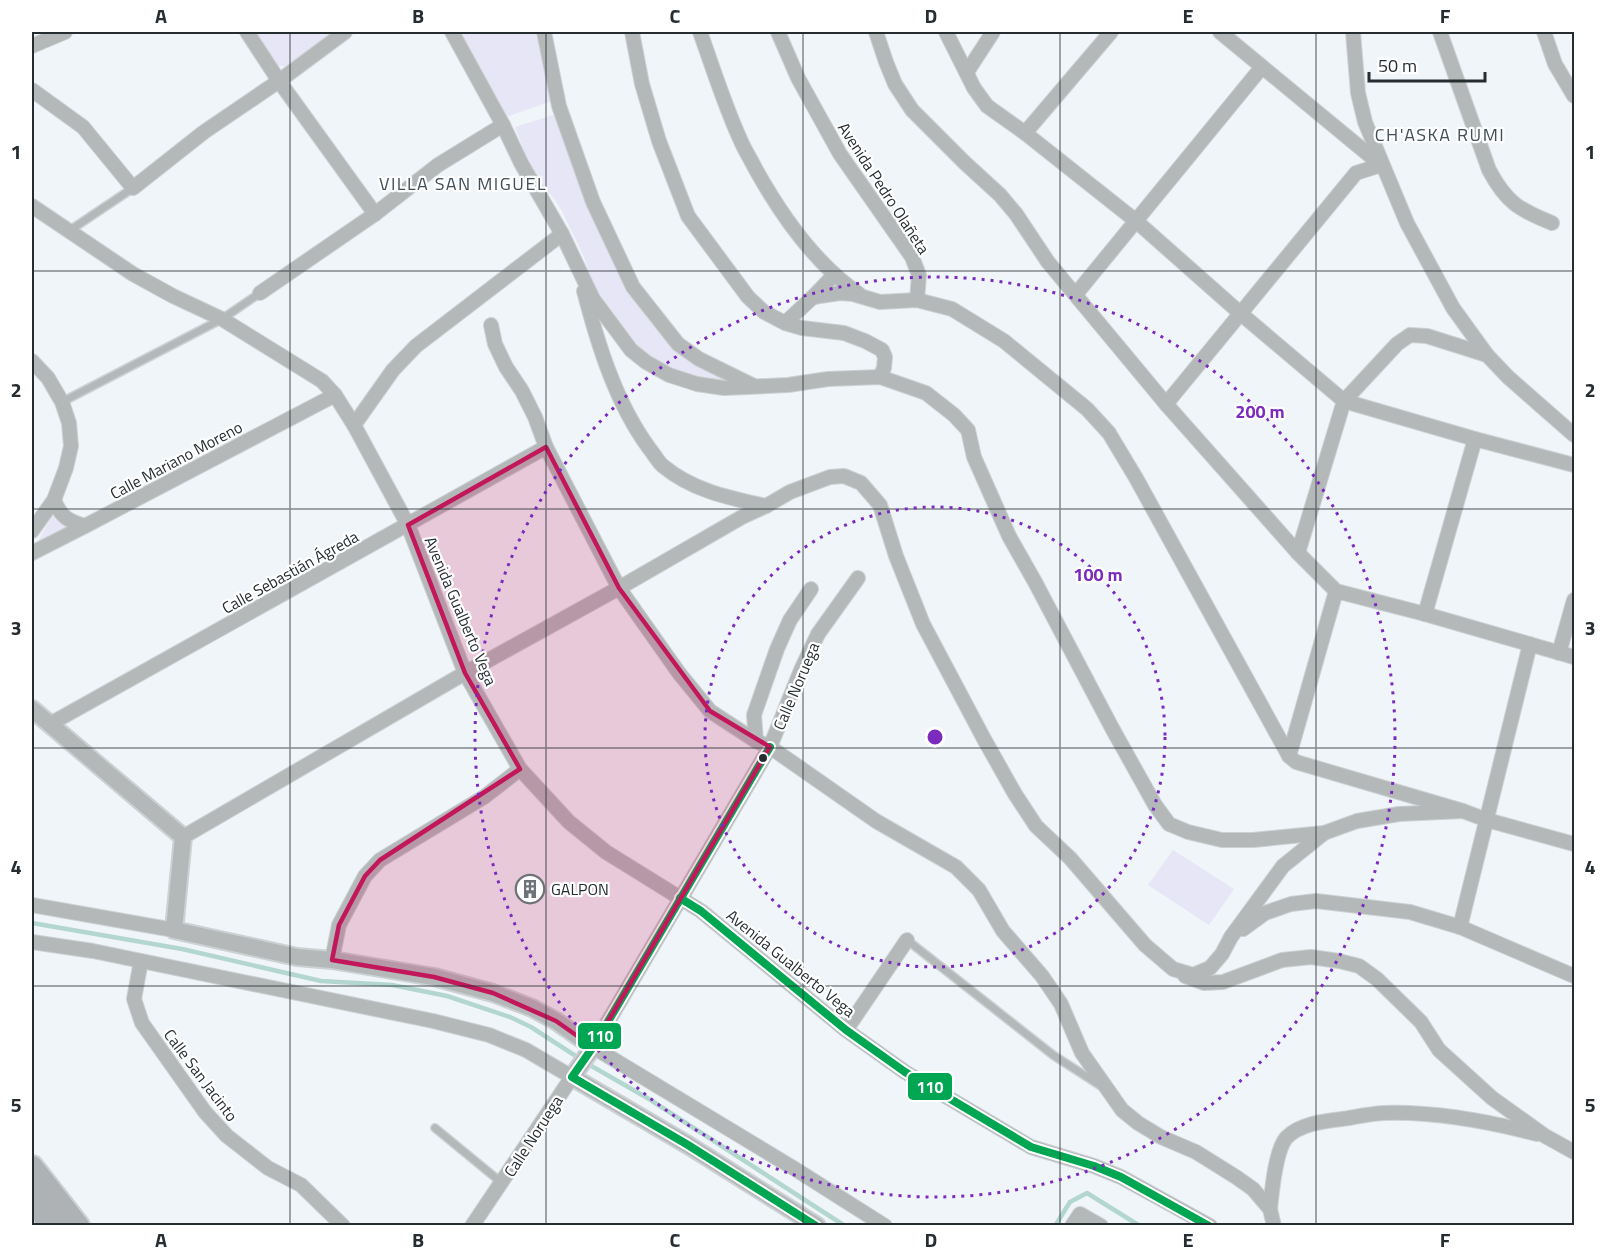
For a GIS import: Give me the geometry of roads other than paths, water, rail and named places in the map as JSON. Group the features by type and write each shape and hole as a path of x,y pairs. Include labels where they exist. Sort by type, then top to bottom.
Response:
{"highway":[{"path":"32,1167 78,1226"},
{"path":"32,1199 52,1226"}],"street":[{"path":"32,46 65,32"},
{"path":"247,32 279,81 375,214"},
{"path":"32,90 83,127 133,188 204,132 345,32"},
{"path":"452,32 521,163 576,260 593,299 631,350 646,362 669,375 697,384 724,388 880,377 926,393 954,415 968,430 974,457 1009,536 1155,806 1169,824 1188,832 1222,840 1252,840 1324,833 1358,821 1399,814 1463,811"},
{"path":"544,32 559,106 593,202 633,287 678,344 699,359 756,387"},
{"path":"632,32 642,84 659,141 688,216 748,297 764,312 785,323 802,328 844,333 882,350 885,357 880,377"},
{"path":"700,32 740,141 765,185 791,225 834,275 861,296"},
{"name":"Avenida Pedro Olañeta","path":"778,32 798,78 840,154 912,257 919,275 917,300"},
{"path":"876,32 896,84 912,110 1000,195 1016,214 1048,262 1166,404 1298,553 1336,591 1575,657"},
{"path":"946,32 974,88 987,106 1025,133 1136,221 1344,401 1575,465"},
{"path":"967,72 993,32"},
{"path":"1025,133 1111,32"},
{"path":"1220,32 1382,165"},
{"path":"1353,32 1358,93 1365,122 1407,223 1453,308 1487,355 1508,377 1575,435"},
{"path":"1440,32 1489,170 1498,188 1512,203 1528,214 1552,223"},
{"path":"1544,32 1555,64 1575,96"},
{"path":"1076,294 1262,67"},
{"path":"260,293 375,214 438,165 503,125"},
{"path":"1166,404 1356,173 1382,165"},
{"name":"Avenida Gualberto Vega","path":"32,206 134,274 173,296 222,319 322,381 335,395 354,425 408,525 465,673 520,769 569,822 606,852 701,911 846,1030 905,1072 1031,1147 1095,1166 1121,1177 1210,1226"},
{"path":"354,425 393,370 416,346 562,234"},
{"path":"576,260 595,335 617,391 636,430 662,465 689,483 723,497 766,506"},
{"path":"785,323 834,275"},
{"path":"813,297 840,293 880,302 917,300 952,309 1004,341 1087,409 1109,433 1136,478 1289,756 1296,762 1575,844"},
{"path":"491,325 495,344 506,367 522,391 546,447 619,588 679,673 710,711 756,741 770,747 876,821 956,867 979,890 1003,931 1042,976 1061,1004 1082,1053 1122,1110 1161,1137 1196,1152 1236,1177 1253,1189 1270,1209"},
{"path":"1298,553 1344,401 1396,344 1410,335 1427,336 1487,355"},
{"path":"32,361 48,378 62,402 69,423 71,446 66,468 54,500 32,531"},
{"name":"Calle Mariano Moreno","path":"32,553 335,395"},
{"path":"1425,614 1475,439"},
{"name":"Calle Sebastián Ágreda","path":"50,724 546,447"},
{"path":"183,837 465,673 742,517 790,492 830,477 844,476 861,483 880,505 896,556 923,624 1020,802 1036,826 1070,858 1145,945 1173,969 1204,983 1223,982 1282,960 1311,957 1359,966 1421,1022 1439,1050 1492,1098 1545,1136 1575,1152"},
{"path":"54,500 59,513 86,526"},
{"name":"Calle Noruega","path":"472,1226 582,1062 770,747 818,634 858,578"},
{"path":"756,741 754,715 777,649 790,620 811,589"},
{"path":"1289,756 1336,591"},
{"path":"1559,652 1575,600"},
{"path":"1460,927 1530,644"},
{"path":"32,709 183,837"},
{"path":"332,960 339,925 366,876 381,860 483,797 520,769"},
{"path":"1173,969 1193,975 1210,968 1283,866 1324,833"},
{"path":"174,930 183,837"},
{"path":"1231,937 1265,913 1291,904 1316,901 1410,912 1460,927 1575,976"},
{"path":"32,905 174,930 297,957 332,960 434,977 493,993 532,1008 556,1021 582,1062 688,1145 817,1226"},
{"path":"846,1030 907,940"},
{"path":"32,942 93,951 422,1019 489,1035 526,1050 582,1062 795,1169 885,1226"},
{"name":"Calle San Jacinto","path":"141,961 134,999 142,1023 205,1112 227,1136 268,1168 301,1185 343,1226"},
{"path":"1274,1226 1270,1209 1277,1159 1286,1139 1298,1130 1322,1122 1382,1113 1440,1116 1495,1124 1545,1136"},
{"path":"1072,1226 1080,1214 1101,1226"}],"lane":[{"path":"69,231 133,188"},
{"path":"62,402 222,319 260,293"},
{"path":"907,940 1053,1055 1107,1090"},
{"path":"435,1128 502,1183"}],"waterway":[{"path":"32,923 182,949 321,981 392,985 447,996 510,1017 531,1027 588,1064 649,1099 845,1226"},
{"path":"1055,1226 1070,1202 1087,1193 1140,1226"}],"place":[{"name":"GALPON","path":"530,889"}],"district":[{"name":"CH'ASKA RUMI","path":"1440,135"},
{"name":"VILLA SAN MIGUEL","path":"463,184"}]}
